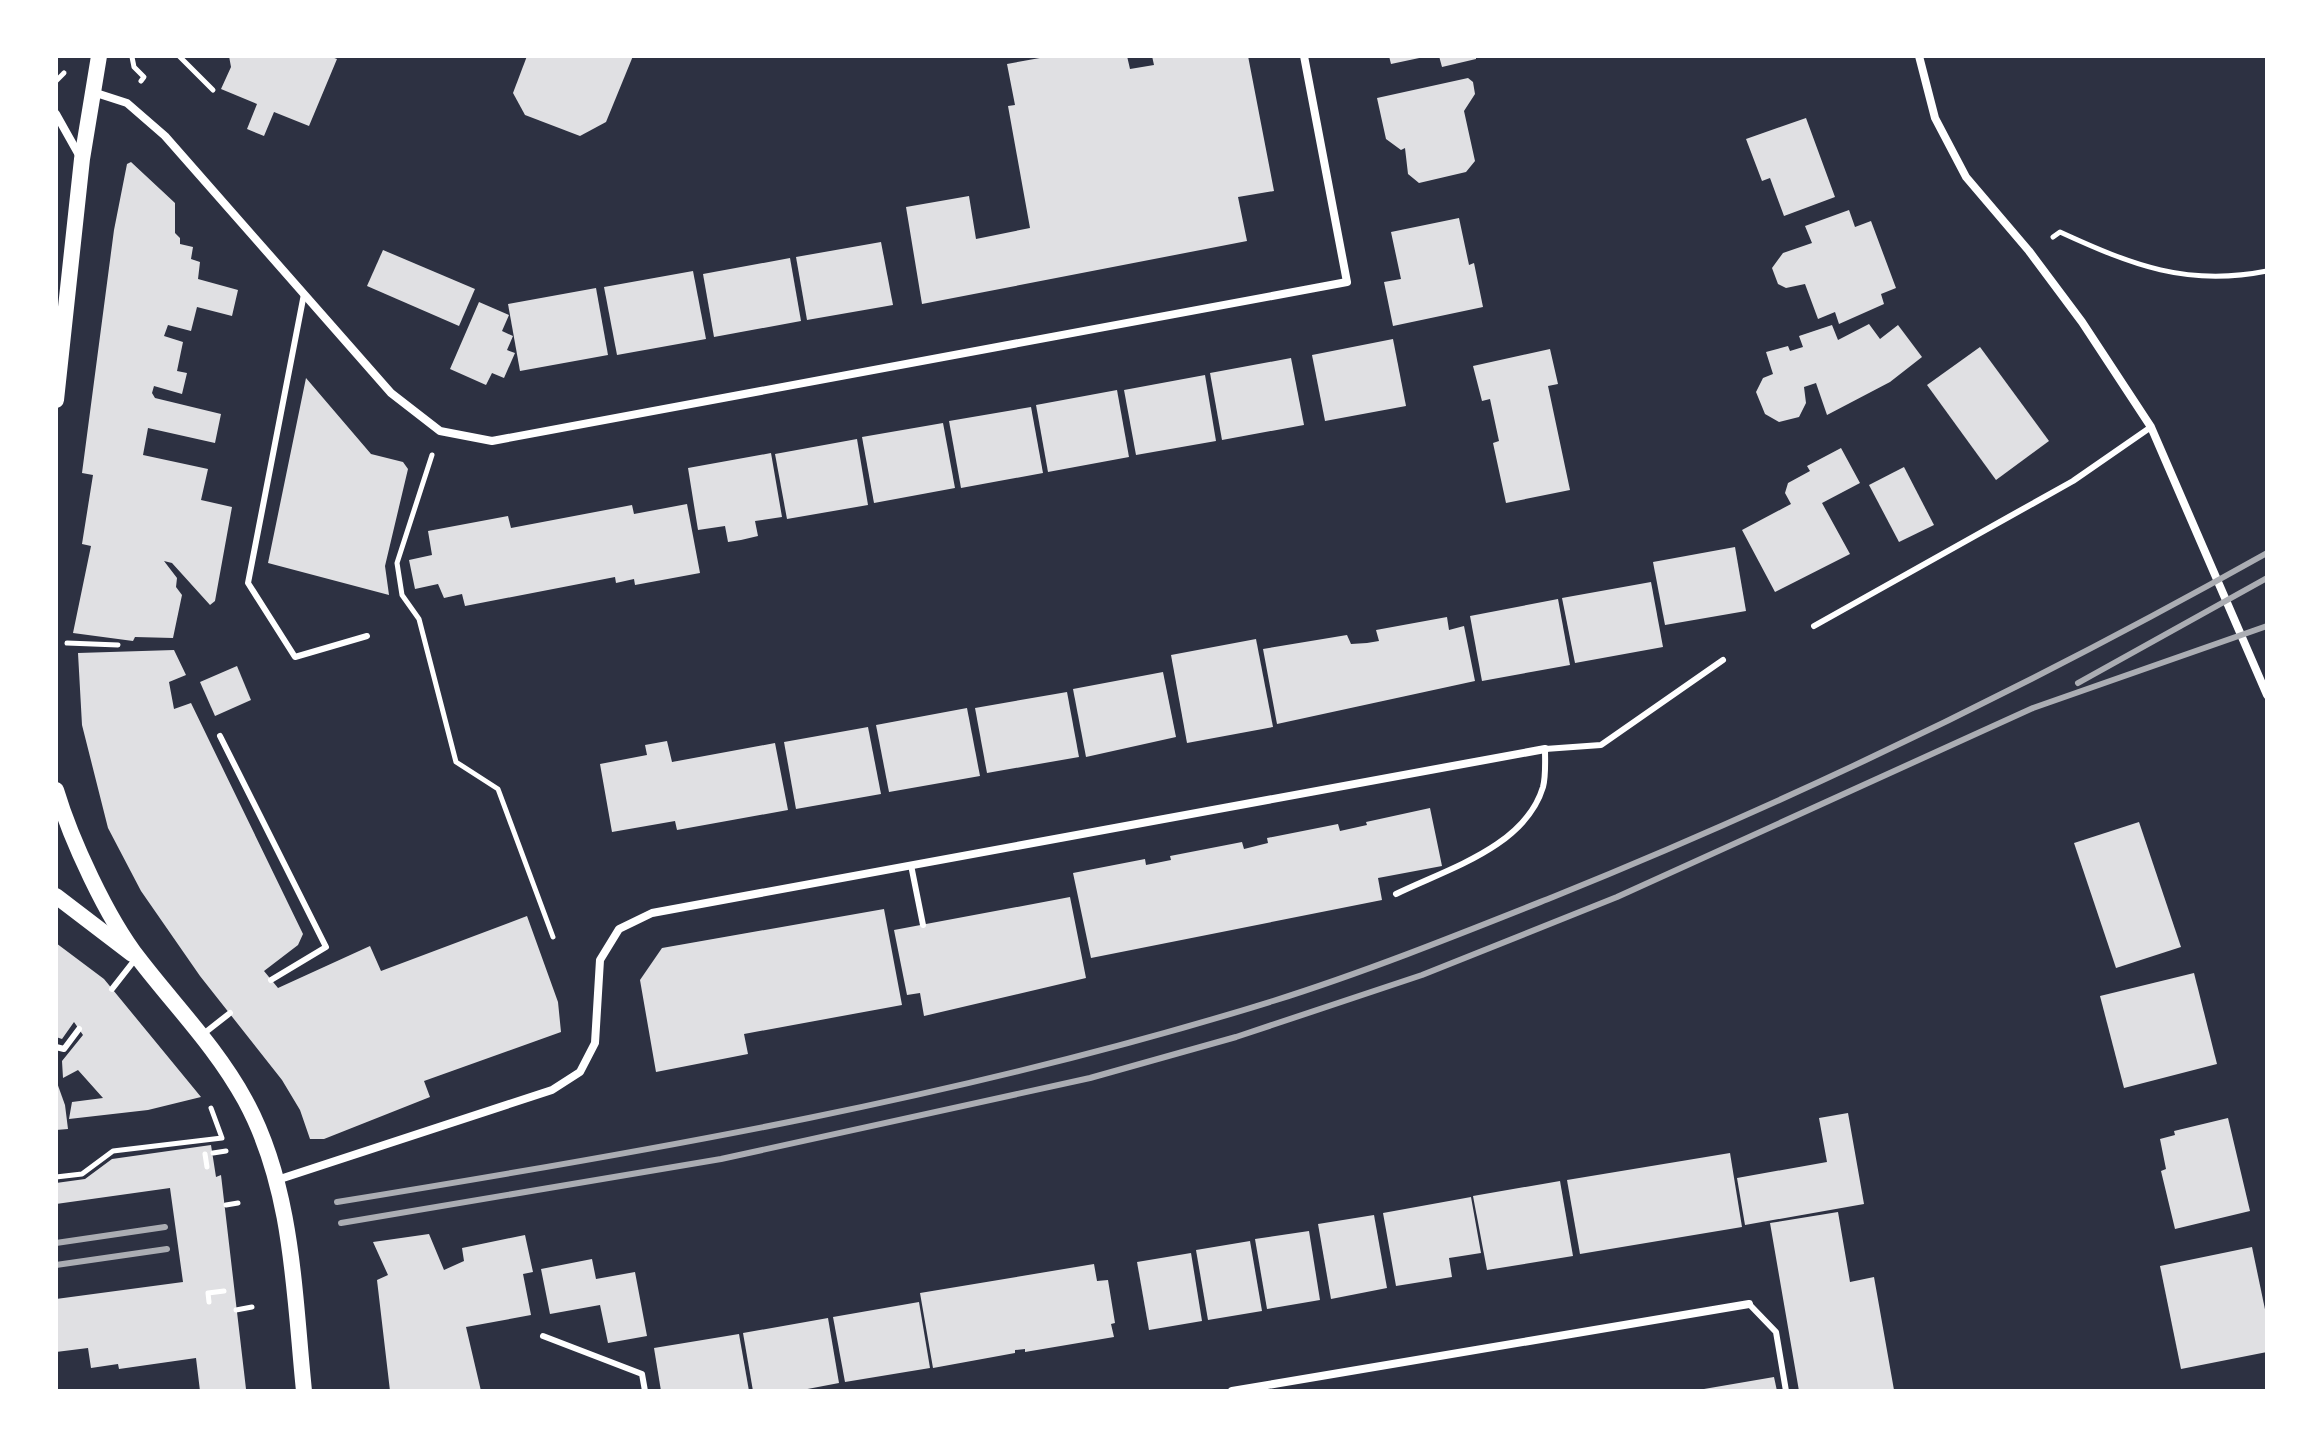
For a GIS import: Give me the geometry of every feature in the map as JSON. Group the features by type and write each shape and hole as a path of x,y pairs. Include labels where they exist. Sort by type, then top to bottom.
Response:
{"main road":[{"path":"56,400 82,159 99,56"},
{"path":"56,790 77,849 137,957 202,1035 246,1102 277,1180 304,1391"},
{"path":"56,896 137,957"}],"street":[{"path":"92,92 127,103 156,127 391,393 440,431 492,441 1347,282 1304,56"},
{"path":"1919,56 1935,118 1966,177 2029,251 2082,322 2151,427 2267,695"},
{"path":"56,114 82,159"},
{"path":"277,1180 552,1090 580,1072 595,1043 600,960 619,929 652,913 1545,749"},
{"path":"1232,1391 1749,1304"}],"lane":[{"path":"304,291 248,583 295,657 367,636"},
{"path":"1814,626 2073,481 2151,427"},
{"path":"1396,894 1495,846 1527,819 1544,785 1545,749 1601,745 1723,660"},
{"path":"220,736 326,947 271,980"},
{"path":"911,865 923,925"},
{"path":"112,989 137,957"},
{"path":"202,1035 230,1013"},
{"path":"56,1047 64,1049 79,1029"},
{"path":"1749,1304 1776,1332 1786,1391"},
{"path":"543,1336 642,1374 645,1391"}],"path":[{"path":"132,56 134,67 144,77"},
{"path":"179,56 213,90"},
{"path":"2053,237 2060,232 2157,272 2202,278 2267,271"},
{"path":"440,431 397,563 402,595 419,619 456,762 498,789 553,937"},
{"path":"67,643 118,645"},
{"path":"56,1177 82,1174 113,1151 222,1138 210,1105"},
{"path":"213,1153 226,1151"},
{"path":"205,1154 207,1167"},
{"path":"226,1205 238,1203"},
{"path":"209,1302 208,1293 224,1291"},
{"path":"236,1310 252,1307"}],"building":[{"path":"229,56 329,56 337,59 309,126 274,112 264,136 247,129 257,104 221,89 231,67"},
{"path":"527,56 633,56 606,122 580,136 525,115 513,93"},
{"path":"1051,56 1127,56 1130,69 1154,65 1152,56 1248,56 1274,191 1238,197 1247,241 922,304 906,207 969,196 976,239 1030,228 1008,106 1015,105 1007,64"},
{"path":"1389,56 1424,56 1424,57 1391,64"},
{"path":"1439,56 1476,56 1476,59 1442,67"},
{"path":"1468,78 1473,82 1475,94 1464,111 1475,161 1466,172 1419,183 1408,174 1405,148 1401,150 1386,139 1377,98"},
{"path":"1806,118 1835,197 1784,216 1770,178 1762,181 1746,139"},
{"path":"131,162 175,203 175,233 180,238 180,244 193,247 191,259 200,262 198,279 238,290 232,316 197,307 191,331 168,325 164,336 183,342 177,371 187,373 182,394 154,386 152,393 155,398 221,414 215,443 148,428 143,455 208,469 201,500 232,507 215,601 210,605 172,563 164,561 177,578 176,587 182,595 173,638 135,637 133,641 73,633 91,546 82,544 93,475 82,473 114,230 127,164"},
{"path":"1849,210 1855,227 1871,221 1896,288 1881,294 1884,304 1839,324 1835,312 1818,319 1805,284 1786,288 1778,284 1772,268 1783,253 1812,243 1805,226"},
{"path":"1459,218 1469,265 1474,263 1483,307 1393,326 1384,282 1401,279 1391,232"},
{"path":"881,242 893,305 807,320 796,257"},
{"path":"383,250 475,289 459,326 367,286"},
{"path":"790,258 801,321 714,337 703,274"},
{"path":"693,271 706,339 617,355 604,287"},
{"path":"596,288 608,355 520,371 508,304"},
{"path":"479,302 509,315 502,331 513,336 507,350 515,353 504,378 492,373 486,385 450,369"},
{"path":"1869,324 1880,339 1898,325 1922,357 1890,382 1827,415 1816,383 1804,387 1806,403 1799,417 1779,422 1765,414 1756,392 1763,378 1773,374 1766,352 1788,346 1790,351 1803,347 1799,336 1832,325 1838,340"},
{"path":"1393,339 1406,406 1325,421 1312,355"},
{"path":"1980,347 2049,441 1996,480 1927,385"},
{"path":"1550,349 1558,384 1548,386 1570,490 1506,503 1493,443 1499,441 1490,399 1482,401 1473,366"},
{"path":"1291,358 1304,425 1222,440 1210,373"},
{"path":"1205,375 1216,441 1136,455 1124,390"},
{"path":"306,378 371,454 403,462 408,469 385,566 389,595 268,563"},
{"path":"1117,390 1129,457 1048,472 1036,405"},
{"path":"1031,407 1043,473 961,488 949,421"},
{"path":"943,423 955,488 874,503 862,437"},
{"path":"857,439 868,505 787,519 775,454"},
{"path":"1841,448 1860,483 1822,503 1850,554 1775,592 1742,530 1791,504 1785,493 1788,483 1810,471 1807,466"},
{"path":"771,453 782,517 755,521 758,536 741,540 728,542 725,526 698,530 688,468"},
{"path":"1904,467 1934,525 1899,542 1869,485"},
{"path":"687,504 700,573 635,585 634,579 616,583 615,577 465,606 462,594 444,598 438,584 415,589 409,560 432,555 428,531 508,516 511,528 632,505 634,514"},
{"path":"1735,547 1746,611 1665,625 1653,562"},
{"path":"1651,582 1663,647 1575,663 1562,598"},
{"path":"1558,599 1570,665 1482,681 1470,616"},
{"path":"1447,617 1449,630 1464,626 1475,681 1277,724 1263,649 1347,635 1351,644 1379,641 1376,630"},
{"path":"1256,639 1273,727 1187,743 1171,655"},
{"path":"174,650 186,675 169,682 174,709 191,703 303,934 298,945 264,971 278,988 370,946 381,971 527,916 558,1002 561,1032 424,1081 430,1097 324,1139 310,1139 300,1110 282,1080 200,976 141,891 108,828 82,725 78,653"},
{"path":"237,666 251,700 215,716 200,682"},
{"path":"1163,672 1176,737 1086,757 1073,689"},
{"path":"1067,692 1079,757 987,773 975,708"},
{"path":"967,708 980,776 889,792 876,725"},
{"path":"868,727 881,794 796,809 784,742"},
{"path":"667,741 672,762 775,743 788,810 677,830 675,821 612,832 600,764 647,755 645,745"},
{"path":"1430,808 1442,866 1378,878 1382,900 1091,958 1073,873 1145,859 1146,865 1171,860 1170,856 1242,842 1244,849 1268,843 1267,838 1338,824 1340,831"},
{"path":"2139,822 2181,947 2116,968 2074,843"},
{"path":"1070,897 1086,978 924,1016 920,993 907,995 894,930"},
{"path":"884,909 902,1005 744,1034 748,1054 656,1072 640,980 662,948"},
{"path":"56,943 104,979 201,1097 148,1110 69,1119 72,1102 103,1098 78,1070 63,1078 62,1061 83,1035 74,1022 62,1039 56,1037"},
{"path":"2194,973 2217,1064 2124,1088 2100,996"},
{"path":"56,1080 65,1105 68,1129 56,1130"},
{"path":"1848,1113 1864,1204 1745,1225 1737,1178 1827,1162 1819,1118"},
{"path":"2228,1118 2250,1211 2175,1229 2161,1171 2166,1169 2160,1139 2175,1135 2174,1131"},
{"path":"211,1145 216,1177 221,1175 246,1389 200,1391 196,1358 119,1369 118,1364 91,1368 88,1348 56,1352 56,1299 183,1282 170,1188 56,1204 56,1183 85,1179 112,1159"},
{"path":"1730,1153 1742,1227 1580,1254 1567,1180"},
{"path":"1560,1181 1573,1256 1487,1270 1473,1196"},
{"path":"1471,1197 1481,1253 1449,1258 1452,1277 1396,1286 1383,1213"},
{"path":"1838,1212 1850,1282 1874,1277 1894,1390 1799,1391 1770,1223"},
{"path":"1374,1215 1387,1288 1331,1299 1318,1224"},
{"path":"1309,1231 1320,1300 1267,1309 1255,1239"},
{"path":"429,1234 444,1270 464,1261 462,1248 525,1235 533,1272 523,1274 531,1315 466,1327 481,1391 390,1391 377,1280 388,1275 373,1242"},
{"path":"1250,1241 1262,1311 1208,1320 1196,1250"},
{"path":"2252,1247 2267,1319 2267,1352 2181,1369 2160,1266"},
{"path":"1191,1253 1202,1321 1149,1330 1137,1262"},
{"path":"592,1259 596,1279 635,1272 647,1336 608,1343 600,1305 550,1314 541,1269"},
{"path":"1094,1264 1097,1281 1108,1280 1115,1323 1111,1324 1114,1337 1025,1352 1025,1349 1015,1350 1015,1353 933,1368 920,1293"},
{"path":"919,1302 930,1368 845,1382 833,1317"},
{"path":"828,1318 839,1383 797,1391 753,1391 743,1333"},
{"path":"739,1334 749,1391 661,1391 654,1348"},
{"path":"1774,1377 1777,1391 1704,1391 1704,1389"}],"railway":[{"path":"337,1202 691,1141 926,1093 1158,1035 1273,1001 1414,952 1736,820 2005,692 2267,553"},
{"path":"2078,683 2267,578"},
{"path":"341,1223 721,1159 1090,1078 1236,1037 1422,975 1617,897 2033,708 2267,626"},
{"path":"56,1243 165,1227"},
{"path":"56,1265 167,1249"}]}
